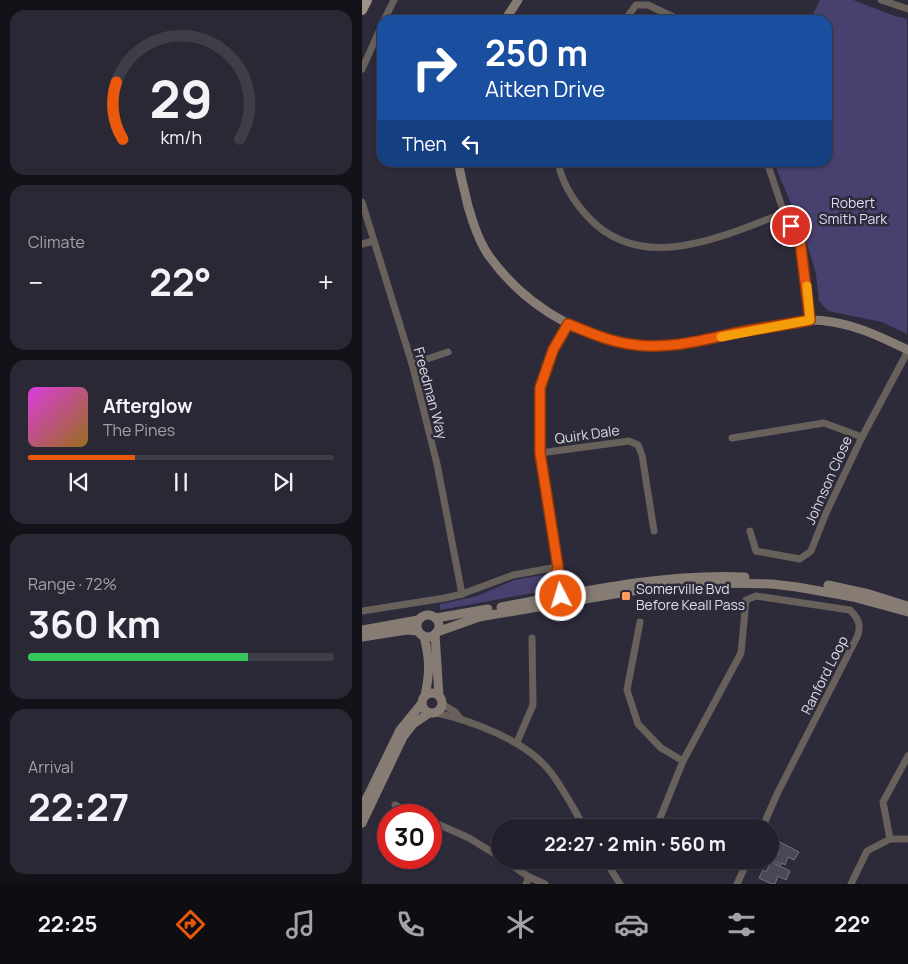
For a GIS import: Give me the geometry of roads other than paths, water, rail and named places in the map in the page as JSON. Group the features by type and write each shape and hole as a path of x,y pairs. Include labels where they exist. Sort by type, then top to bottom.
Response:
{"main road":[{"path":"362,10 367,0"},
{"path":"508,15 518,0"},
{"path":"460,167 468,210 489,255 516,286 542,308 568,324 596,336 630,344 661,346 702,341 735,333 810,320 841,324 866,330 908,351"},
{"path":"362,637 407,630 432,636 479,617 673,579 734,577 815,583 869,594 908,606"},
{"path":"362,630 418,620 426,615 436,618 564,599 709,583 772,584 828,591 908,612"},
{"path":"362,823 368,796 403,737 413,724 440,709 436,633 439,624 436,618"},
{"path":"418,620 417,628 429,656 430,672 423,700 424,710 433,713"},
{"path":"362,808 400,730 423,700 433,693 440,700"}],"street":[{"path":"386,15 394,0"},
{"path":"881,0 908,9"},
{"path":"629,15 636,5 648,4 670,15"},
{"path":"362,69 377,36"},
{"path":"560,167 566,188 579,208 597,226 619,240 638,246 662,248 694,244 725,236 784,213"},
{"path":"769,167 784,213 800,241 810,320"},
{"name":"Freedman Way","path":"362,202 412,364 437,464 462,594"},
{"path":"362,244 373,241"},
{"path":"564,599 556,578 558,569 540,453 540,388 553,350 568,324"},
{"name":"Johnson Close","path":"750,531 756,551 800,559 811,551 826,513 862,437 908,351"},
{"path":"412,364 448,352"},
{"path":"732,438 824,423 862,437"},
{"name":"Quirk Dale","path":"540,453 629,440 638,445 642,455 654,532"},
{"path":"362,612 444,598 462,594 513,575 558,569"},
{"name":"Ranford Loop","path":"660,819 683,761 741,653 746,600 756,596 850,610 858,618 860,630 766,819"},
{"path":"640,622 627,690 638,724 661,748 683,761"},
{"path":"517,742 533,705 532,638"},
{"path":"440,700 460,718"},
{"path":"433,713 460,718 517,742 548,768 579,819"},
{"path":"890,839 883,802 908,756"},
{"path":"442,826 470,838 491,851"},
{"path":"851,884 867,851 890,839 908,839"},
{"path":"515,869 528,880 545,884"},
{"path":"611,869 620,884"},
{"path":"737,884 744,869"}],"place":[{"name":"Somerville Bvd Before Keall Pass","path":"626,596"}],"park label":[{"name":"Robert Smith Park","path":"853,210"}]}
